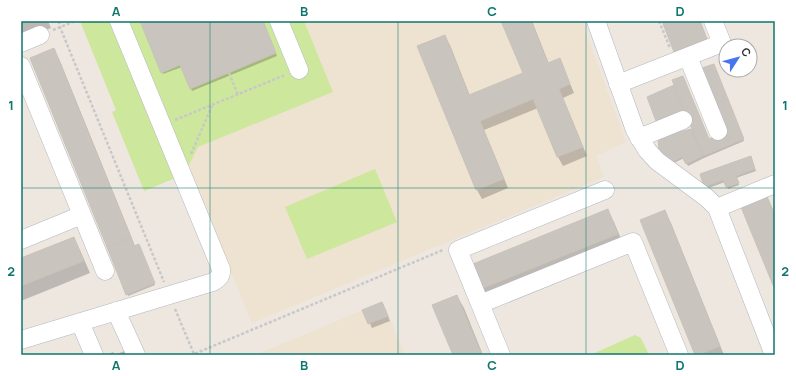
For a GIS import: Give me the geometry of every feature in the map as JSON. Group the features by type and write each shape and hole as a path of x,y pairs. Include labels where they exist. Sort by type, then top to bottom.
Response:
{"lane":[{"path":"21,340 219,279 221,273 120,21"},
{"path":"279,21 299,70"},
{"path":"596,21 639,138 657,161 707,198 717,208 774,355"},
{"path":"618,84 722,43 713,21"},
{"path":"21,43 40,35"},
{"path":"682,59 718,131"},
{"path":"21,66 105,271"},
{"path":"639,138 683,120"},
{"path":"717,208 775,184"},
{"path":"501,355 458,250 605,190"},
{"path":"21,240 82,215"},
{"path":"480,304 633,242 679,355"},
{"path":"116,311 136,355"},
{"path":"80,322 94,355"}],"path":[{"path":"59,21 60,27 194,354 456,245 458,250"},
{"path":"40,35 75,21"},
{"path":"659,21 682,59"},
{"path":"162,126 299,70"},
{"path":"229,73 238,95"},
{"path":"189,161 212,105"}],"shaded area":[{"path":"304,21 582,21 626,142 596,156 604,177 252,323 188,168 197,147 333,92"},
{"path":"383,302 405,355 255,355"}],"green space":[{"path":"80,21 304,21 333,92 198,147 188,167 190,172 144,191 112,112 116,110"},
{"path":"375,169 397,222 307,259 285,207"},
{"path":"635,335 641,338 649,355 590,355"}],"building":[{"path":"140,21 263,21 276,53 190,89 180,65 161,73"},
{"path":"501,21 531,21 548,63 560,58 570,84 559,89 583,147 557,157 533,99 480,121 504,179 476,190 417,46 445,35 469,95 523,73"},
{"path":"662,21 700,21 707,39 674,52"},
{"path":"54,48 131,237 107,247 30,58"},
{"path":"714,64 718,78 720,78 744,139 703,156 672,80 683,76 709,139 728,131 702,68"},
{"path":"674,85 684,110 656,121 647,97"},
{"path":"691,129 703,156 686,164 682,157 668,164 659,150 658,137"},
{"path":"751,156 755,169 736,176 739,183 726,187 723,180 704,187 700,174"},
{"path":"767,196 775,216 775,290 741,207"},
{"path":"608,209 618,234 478,290 468,266"},
{"path":"665,210 720,346 698,355 695,355 640,220"},
{"path":"74,237 84,261 21,286 21,258"},
{"path":"131,237 134,246 139,244 155,283 126,295 107,247"},
{"path":"457,295 482,355 453,355 432,305"},
{"path":"382,302 388,316 368,324 362,310"}]}
